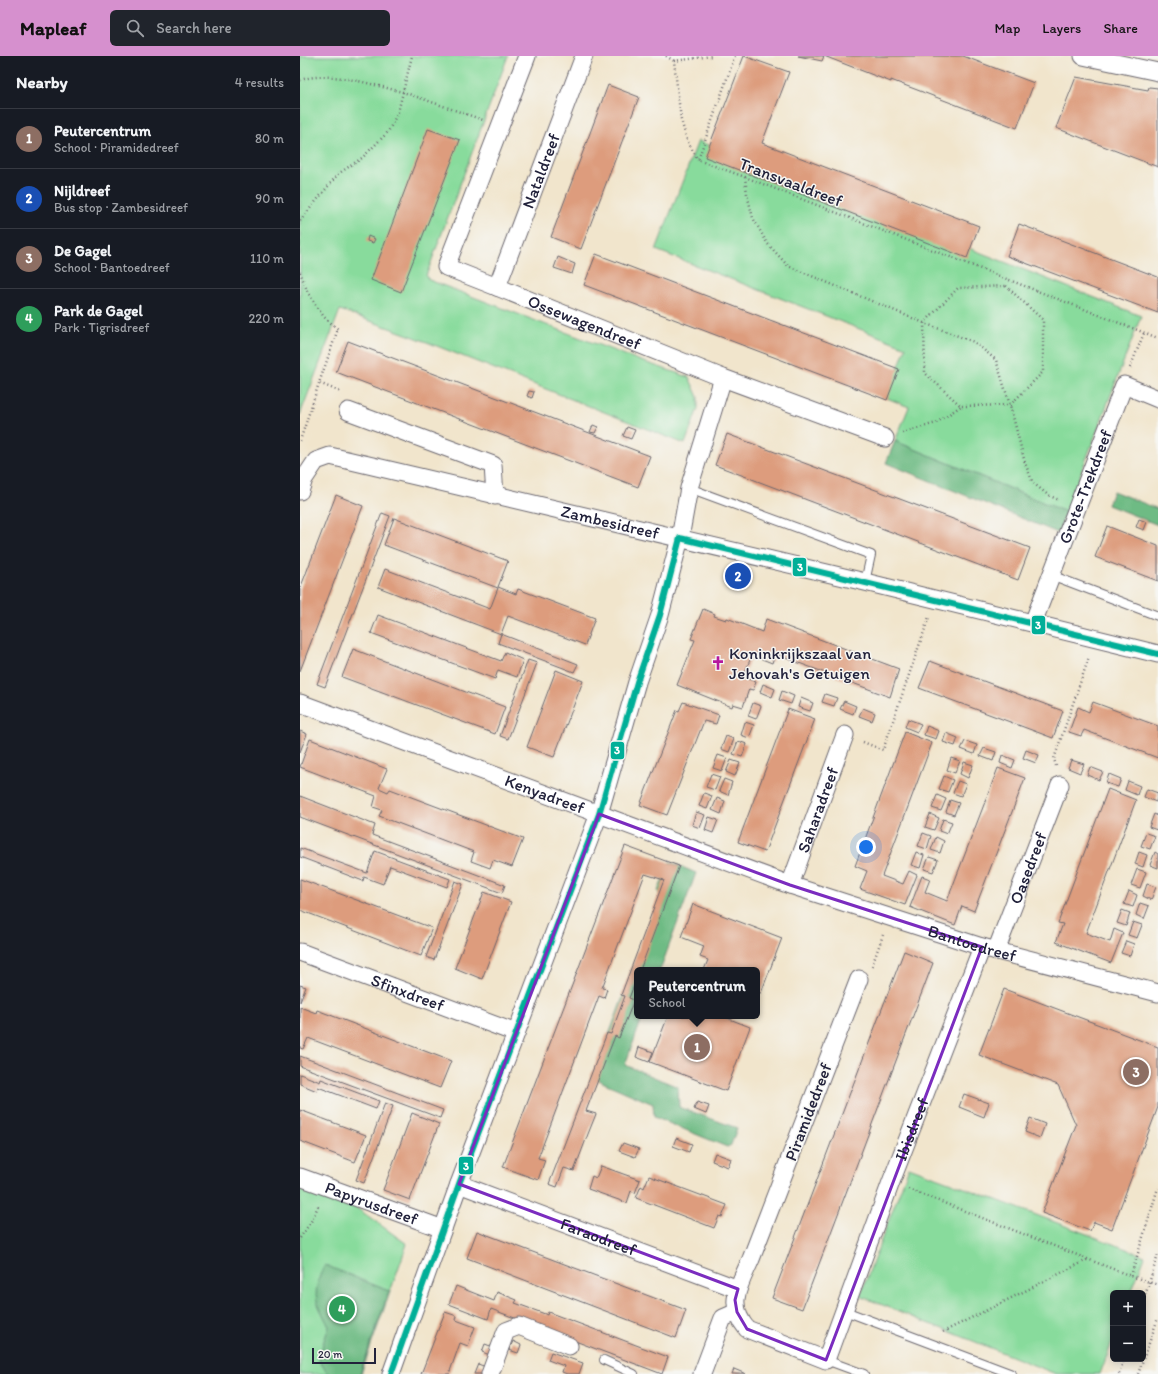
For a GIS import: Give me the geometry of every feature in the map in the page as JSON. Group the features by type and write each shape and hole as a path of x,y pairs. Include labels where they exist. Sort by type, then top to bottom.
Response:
{"street":[{"path":"500,126 527,56"},
{"name":"Nataldreef","path":"497,286 584,56"},
{"path":"1083,56 1158,72"},
{"name":"Ossewagendreef","path":"500,126 446,268 497,286 723,378 885,438"},
{"path":"391,1374 459,1184 599,814 637,682 660,614 680,538 688,488 723,378"},
{"path":"1124,385 1158,399"},
{"name":"Grote-Trekdreef","path":"1033,623 1076,507 1124,385"},
{"path":"348,411 493,465 495,496"},
{"name":"Zambesidreef","path":"300,491 304,479 316,461 330,456 865,582 1158,654"},
{"name":"Kenyadreef","path":"300,703 790,885"},
{"name":"Saharadreef","path":"790,885 845,735"},
{"name":"Oasedreef","path":"989,949 1060,785"},
{"name":"Bantoedreef","path":"790,885 989,949 1158,993"},
{"name":"Ibisdreef","path":"826,1360 891,1182 989,949"},
{"name":"Sfinxdreef","path":"300,952 516,1033"},
{"name":"Piramidedreef","path":"737,1312 735,1300 738,1289 751,1259 859,979"},
{"name":"Papyrusdreef","path":"300,1177 444,1229"},
{"name":"Faraodreef","path":"459,1184 738,1289"},
{"path":"702,1374 723,1318 737,1312 741,1322 747,1329 826,1360"},
{"path":"490,1374 506,1331 519,1326 569,1346"}],"lane":[{"path":"688,488 871,555 865,582"},
{"path":"1051,575 1158,616"},
{"path":"845,1311 1012,1374"},
{"path":"604,1360 634,1374"},
{"path":"826,1360 864,1374"}],"path":[{"path":"300,221 338,174 362,158 388,132 398,112 412,56"},
{"path":"666,56 674,61 712,56"},
{"path":"698,160 736,56"},
{"path":"674,61 680,120 687,140 698,160"},
{"path":"300,80 333,76 403,92 500,126"},
{"name":"Transvaaldreef","path":"698,160 1008,279"},
{"path":"745,177 753,218 767,243 788,266 924,323 974,342 996,360 1032,483 1048,495 1076,507"},
{"path":"300,272 308,294 324,317 338,329 300,441"},
{"path":"1006,286 1008,279 1158,338"},
{"path":"885,438 936,423 961,406 1010,405 1043,372 1043,320 1006,286 958,288 924,323 925,372 961,406"},
{"path":"1124,385 1144,333"},
{"path":"319,383 353,398 348,411"},
{"path":"845,735 884,750 934,600"},
{"path":"1060,785 1054,759 1096,638"},
{"path":"859,979 870,971 890,917"},
{"path":"891,1182 1131,1276 1158,1285"},
{"path":"300,1238 312,1220 326,1186"},
{"path":"1131,1276 1158,1188"},
{"path":"1146,1293 1158,1255"},
{"path":"924,1341 1088,1259"},
{"path":"1138,1374 1158,1318"},
{"path":"1119,1374 1123,1362"}],"highlighted area":[{"path":"599,814 790,885 982,947 826,1360 747,1329 737,1312 735,1300 738,1289 459,1184"}],"green space":[{"path":"300,56 508,56 426,276 429,280 641,361 689,377 698,397 698,408 685,444 414,337 340,310 300,415"},
{"path":"698,141 1141,316 1066,512 895,441 909,407 887,398 906,347 656,250"},
{"path":"895,441 1066,512 1058,533 886,463"},
{"path":"1113,491 1158,509 1158,525 1108,505"},
{"path":"670,862 696,873 661,967 634,967 660,897 658,891"},
{"path":"634,967 634,1019 642,1019 625,1065 678,1087 679,1107 737,1128 731,1145 727,1147 654,1117 653,1104 593,1078"},
{"path":"909,1167 1145,1256 1132,1290 1110,1290 1110,1348 1100,1374 1056,1374 860,1296"},
{"path":"300,1177 326,1186 407,1244 361,1374 300,1374"},
{"path":"325,1265 389,1291 360,1374 330,1374 319,1361 323,1343 329,1327 318,1304 316,1294 319,1279"}],"building":[{"path":"744,56 789,72 762,143 979,226 967,258 705,157"},
{"path":"798,56 824,56 822,61"},
{"path":"824,56 963,56 1034,83 1017,128"},
{"path":"1076,77 1148,90 1149,87 1158,88 1158,167 1056,128"},
{"path":"608,85 639,97 581,249 551,237"},
{"path":"428,129 460,140 401,292 371,280"},
{"path":"1019,224 1158,277 1158,313 1007,256"},
{"path":"368,236 375,239 373,243 367,241"},
{"path":"596,254 899,369 887,400 584,285"},
{"path":"558,257 575,264 572,274 554,268"},
{"path":"348,341 650,456 638,487 336,372"},
{"path":"529,391 534,392 532,398 527,396"},
{"path":"593,425 598,427 595,433 590,432"},
{"path":"627,427 635,430 631,439 623,436"},
{"path":"727,434 1030,548 1018,580 715,465"},
{"path":"336,495 363,506 300,671 300,589"},
{"path":"382,513 390,516 325,687 317,684"},
{"path":"394,518 508,561 498,587 516,594 518,589 595,618 585,645 508,616 501,634 378,587 385,569 490,609 498,588 384,545"},
{"path":"1139,519 1147,522 1144,530 1136,527"},
{"path":"1107,526 1158,546 1158,581 1095,557"},
{"path":"703,609 715,614 714,616 726,620 727,618 762,632 766,619 899,669 890,697 775,654 772,663 752,655 743,677 756,682 753,690 749,689 743,707 733,704 732,707 677,685 695,640 691,639"},
{"path":"378,615 501,661 505,652 523,660 517,677 498,670 495,679 371,633"},
{"path":"501,634 578,664 574,672 498,643"},
{"path":"353,649 505,707 495,734 342,677"},
{"path":"528,660 537,663 508,739 500,736"},
{"path":"930,661 1063,711 1053,738 919,688"},
{"path":"556,670 583,681 554,757 527,747"},
{"path":"763,684 775,689 772,697 760,692"},
{"path":"782,691 794,696 791,704 779,700"},
{"path":"825,694 837,698 834,706 822,702"},
{"path":"801,698 813,703 810,711 798,707"},
{"path":"844,701 856,706 853,714 840,709"},
{"path":"683,702 719,715 716,724 704,721 667,815 640,805 677,710 679,711"},
{"path":"1093,702 1158,726 1158,758 1084,730 1081,736 1069,732 1078,707 1089,712"},
{"path":"753,703 761,706 756,719 748,716"},
{"path":"863,708 875,713 872,721 859,716"},
{"path":"788,709 815,719 765,852 738,842"},
{"path":"908,719 921,724 917,732 905,727"},
{"path":"745,722 754,725 749,738 741,735"},
{"path":"927,726 939,731 936,739 924,735"},
{"path":"300,731 307,734 300,752"},
{"path":"905,732 932,743 882,876 903,884 909,871 917,875 905,905 860,889 867,871 855,866"},
{"path":"946,733 958,738 955,746 943,742"},
{"path":"726,736 734,739 729,752 721,749"},
{"path":"310,739 387,769 379,788 388,792 390,789 523,839 512,867 493,860 490,868 471,861 474,852 379,816 382,810 373,807 376,796 300,767"},
{"path":"738,741 747,744 742,757 733,754"},
{"path":"965,741 977,745 974,754 961,749"},
{"path":"984,748 996,752 993,761 980,756"},
{"path":"1026,750 1039,755 1036,763 1023,758"},
{"path":"718,755 727,758 722,771 713,768"},
{"path":"1002,755 1015,760 1012,768 1000,763"},
{"path":"951,758 960,761 955,773 947,770"},
{"path":"731,760 740,763 735,776 726,772"},
{"path":"1071,760 1084,764 1080,773 1068,768"},
{"path":"964,762 973,765 968,778 960,774"},
{"path":"1090,767 1103,772 1099,780 1087,775"},
{"path":"998,768 1025,778 974,911 962,906 955,925 910,907 922,876 930,879 925,892 947,901"},
{"path":"711,774 720,777 715,790 706,787"},
{"path":"1109,774 1121,779 1118,787 1106,783"},
{"path":"944,776 953,780 948,792 939,789"},
{"path":"724,779 732,782 728,795 719,791"},
{"path":"958,781 966,784 961,796 953,793"},
{"path":"1128,781 1140,786 1137,795 1125,790"},
{"path":"1108,789 1136,800 1086,933 1110,942 1114,929 1123,933 1111,963 1056,942 1063,924 1058,923"},
{"path":"1147,789 1158,793 1156,802 1144,797"},
{"path":"704,793 712,796 707,809 699,806"},
{"path":"937,795 946,799 941,811 932,808"},
{"path":"300,796 375,825 372,835 505,885 502,893 300,817"},
{"path":"717,798 725,801 721,814 712,810"},
{"path":"950,800 959,803 954,815 946,812"},
{"path":"696,812 705,815 700,828 692,825"},
{"path":"930,814 939,818 934,830 925,827"},
{"path":"1154,814 1158,816 1157,830 1149,827"},
{"path":"709,817 718,820 713,833 705,830"},
{"path":"943,819 952,822 947,834 939,831"},
{"path":"923,833 931,836 927,849 918,846"},
{"path":"1146,833 1155,836 1150,849 1141,846"},
{"path":"936,837 944,841 940,853 931,850"},
{"path":"625,846 679,866 641,967 634,967 634,986 629,998 634,1000 619,1038 615,1036 586,1111 596,1114 574,1171 564,1168 557,1187 549,1184 607,1033 611,1034 625,996 621,995 664,880 645,874 602,988 607,989 604,998 599,996 538,1158 545,1160 538,1180 503,1167"},
{"path":"300,848 367,873 375,851 450,879 447,887 390,866 383,884 364,877 363,881 300,857"},
{"path":"916,852 924,855 920,868 911,865"},
{"path":"1139,852 1147,855 1143,867 1135,864"},
{"path":"1155,852 1158,854 1158,868 1150,865"},
{"path":"929,857 938,860 933,872 924,869"},
{"path":"1137,869 1146,872 1140,888 1131,885"},
{"path":"300,879 432,928 421,956 300,910"},
{"path":"455,881 463,884 434,960 426,957"},
{"path":"1147,884 1156,887 1151,900 1143,896"},
{"path":"1129,891 1137,895 1133,907 1124,904"},
{"path":"484,892 511,902 482,979 455,968"},
{"path":"1140,903 1149,906 1144,919 1136,915"},
{"path":"693,904 782,938 761,993 760,967 705,967 708,960 700,957 704,946 681,937"},
{"path":"1122,910 1130,913 1126,926 1117,923"},
{"path":"1133,922 1142,925 1137,938 1128,935"},
{"path":"1126,941 1134,944 1130,956 1121,953"},
{"path":"904,951 933,963 802,1309 772,1298"},
{"path":"300,985 306,987 300,1002"},
{"path":"1004,989 1158,1047 1158,1107 1112,1229 1094,1222 1090,1231 1042,1213 1076,1125 1058,1085 979,1055"},
{"path":"300,1007 316,1013 317,1010 451,1061 440,1088 308,1038 303,1049 300,1048"},
{"path":"667,1019 730,1019 750,1027 726,1091 650,1062"},
{"path":"639,1047 653,1052 649,1062 636,1057"},
{"path":"300,1056 443,1110 440,1118 300,1066"},
{"path":"300,1074 320,1082 321,1079 379,1101 376,1109 318,1087 317,1091 300,1084"},
{"path":"964,1094 989,1103 984,1117 959,1107"},
{"path":"697,1102 709,1106 706,1114 694,1109"},
{"path":"385,1103 393,1106 364,1183 356,1180"},
{"path":"300,1110 366,1135 355,1162 300,1141"},
{"path":"412,1113 439,1124 410,1200 383,1190"},
{"path":"1030,1118 1045,1124 1040,1138 1025,1132"},
{"path":"676,1138 692,1144 689,1152 673,1146"},
{"path":"623,1143 639,1149 635,1157 619,1151"},
{"path":"715,1153 731,1159 728,1167 712,1161"},
{"path":"601,1166 640,1180 635,1193 631,1191 627,1203 588,1189 592,1176 596,1178"},
{"path":"649,1176 727,1205 722,1217 719,1216 714,1228 636,1198 641,1186 644,1188"},
{"path":"477,1231 686,1310 676,1338 467,1258"},
{"path":"456,1286 494,1301 497,1292 517,1300 515,1303 547,1315 548,1312 668,1357 662,1374 491,1309 488,1319 449,1304"},
{"path":"445,1312 457,1316 456,1320 475,1327 468,1346 460,1343 449,1374 421,1374"},
{"path":"513,1341 521,1345 518,1353 509,1350"},
{"path":"485,1344 493,1347 490,1355 482,1352"},
{"path":"551,1352 583,1363 579,1374 567,1374 562,1372 564,1366 548,1360"},
{"path":"478,1364 486,1367 483,1374 474,1374"},
{"path":"734,1369 746,1374 732,1374"}],"transit line":[{"name":"3","path":"680,538 1158,654"},
{"name":"3","path":"391,1374 459,1184 599,814 637,682 660,615 680,538"}],"place":[{"name":"Nijldreef","path":"738,576"},
{"name":"Koninkrijkszaal van Jehovah's Getuigen","path":"718,663"},
{"name":"Peutercentrum","path":"697,1047"},
{"name":"De Gagel","path":"1136,1072"},
{"name":"Park de Gagel","path":"342,1309"}]}
